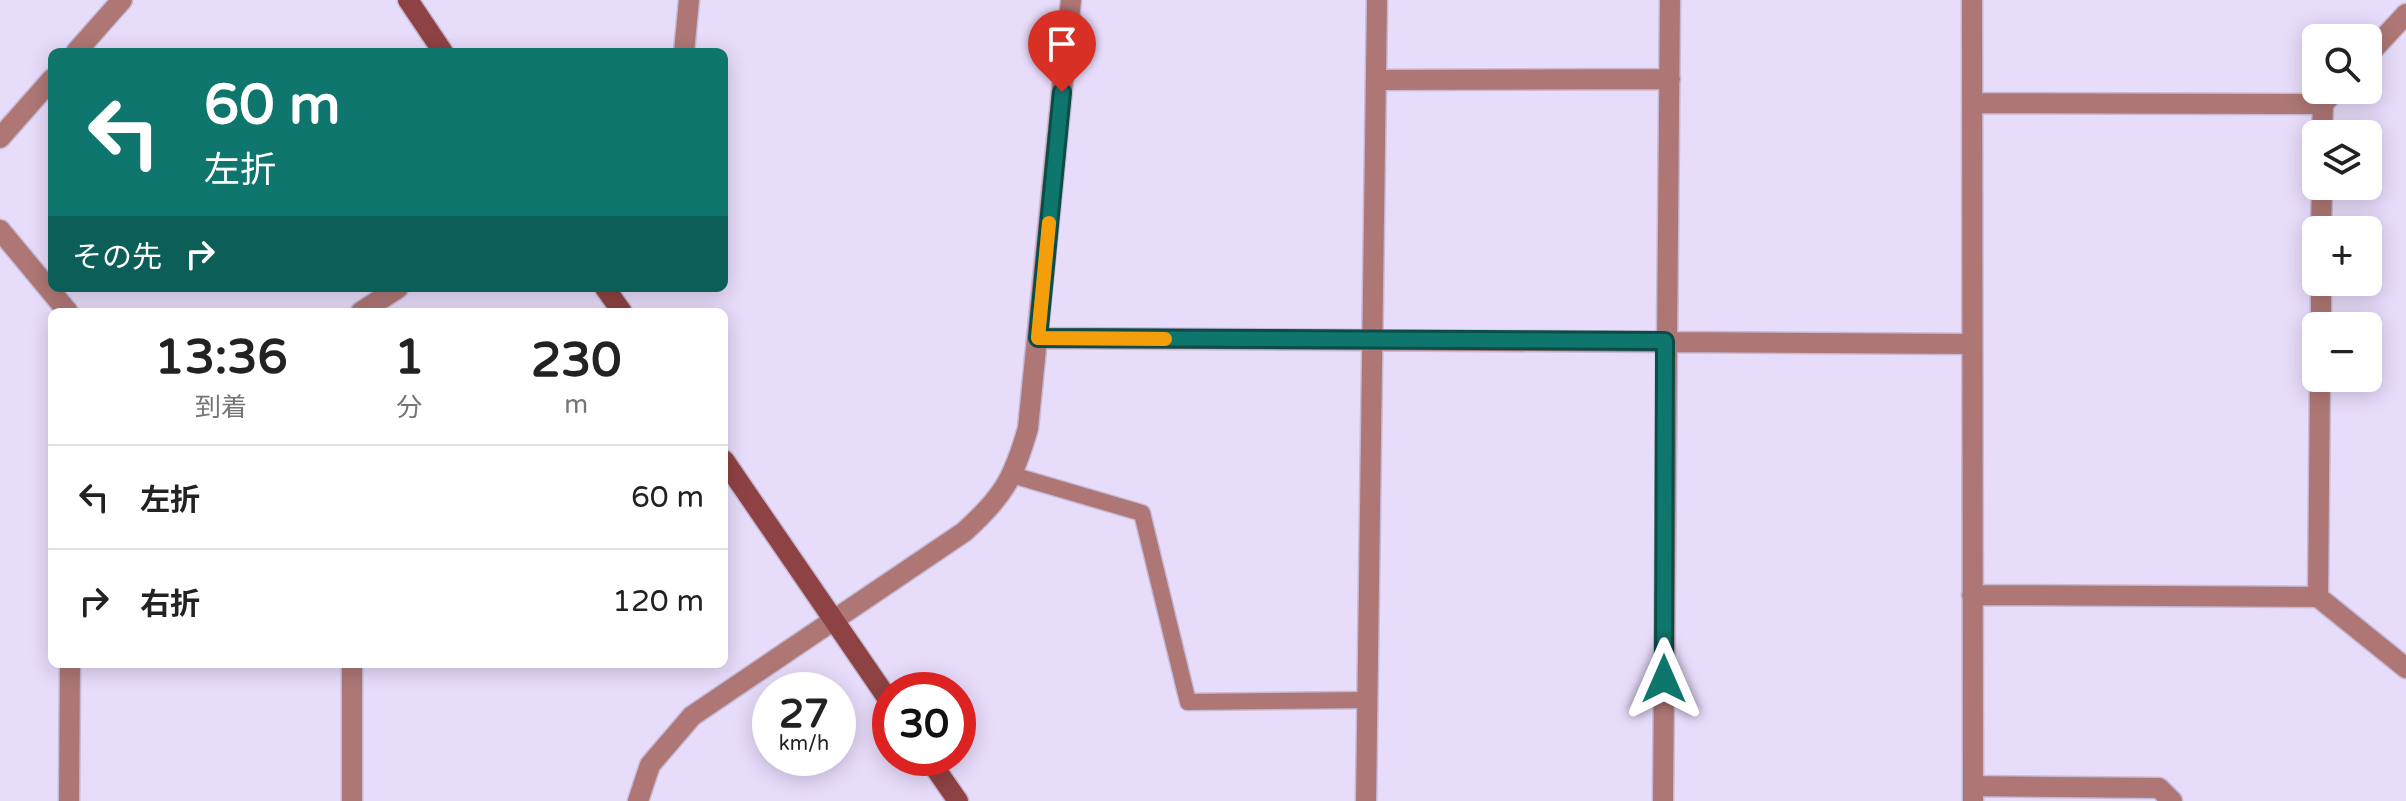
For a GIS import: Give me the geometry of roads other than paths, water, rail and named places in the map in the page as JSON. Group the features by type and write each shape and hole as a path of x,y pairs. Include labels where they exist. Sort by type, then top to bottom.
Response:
{"street":[{"path":"80,48 122,0"},
{"path":"408,0 440,48"},
{"path":"684,48 689,0"},
{"path":"638,801 650,765 692,716 964,532 994,505 1012,475 1028,428 1071,0"},
{"path":"1366,801 1377,0"},
{"path":"1663,801 1670,0"},
{"path":"1972,0 1973,793 2159,788 2172,801"},
{"path":"2382,40 2406,14"},
{"path":"1377,80 1670,79"},
{"path":"0,138 48,84"},
{"path":"1972,103 2302,97"},
{"path":"0,230 48,288"},
{"path":"51,292 65,308"},
{"path":"367,308 392,292"},
{"path":"1038,338 1972,344"},
{"path":"2318,597 2320,392"},
{"path":"728,466 872,675"},
{"path":"1972,595 2318,597 2406,668"},
{"path":"69,801 70,668"},
{"path":"352,668 352,801"},
{"path":"941,776 958,801"}],"lane":[{"path":"1012,475 1142,513 1188,702 1366,700"}]}
